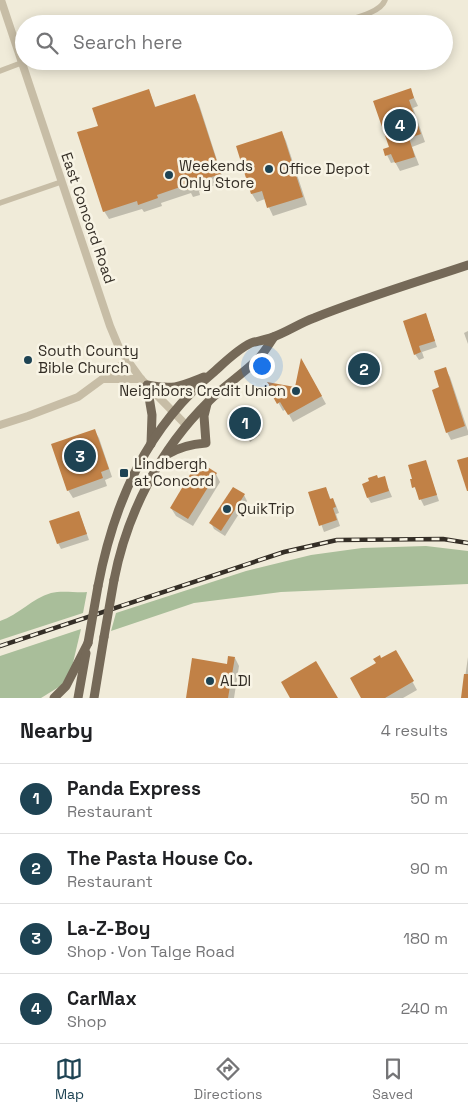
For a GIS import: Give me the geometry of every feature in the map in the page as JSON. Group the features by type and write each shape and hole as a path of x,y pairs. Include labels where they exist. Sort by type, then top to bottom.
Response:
{"main road":[{"path":"78,698 98,586 108,539 117,512 127,487 151,444 174,413 209,375 250,344 274,337 313,318 468,265"},
{"path":"94,698 114,580 126,534 141,497 164,457 186,425 207,402 259,358 274,337"},
{"path":"151,444 152,415 144,382 166,388 177,387 209,375"},
{"path":"164,457 178,448 191,444 206,443 204,416 207,402"},
{"path":"54,698 66,686 88,643"}],"street":[{"name":"East Concord Road","path":"0,0 15,43"},
{"path":"364,15 373,12 385,0"},
{"path":"0,71 15,66"},
{"name":"East Concord Road","path":"24,70 110,326 127,361 144,382 186,425"},
{"path":"0,203 61,182"},
{"path":"0,425 74,399 87,392 127,361"},
{"path":"103,379 144,382"}],"green space":[{"path":"426,546 468,551 468,584 281,592 194,603 111,631 116,613 246,571 311,555 362,548"},
{"path":"55,592 87,592 83,613 0,640 0,621 44,595"},
{"path":"81,629 72,667 62,685 41,698 0,698 0,656"}],"building":[{"path":"411,88 414,98 409,100 421,134 409,138 415,157 395,163 391,154 385,156 383,149 389,147 373,101"},
{"path":"149,89 155,107 195,94 221,174 195,182 196,187 187,190 186,185 157,195 158,198 138,205 137,201 103,212 77,132 98,126 92,108"},
{"name":"Office Depot","path":"282,131 303,197 267,208 262,191 251,194 236,146"},
{"path":"426,313 435,341 419,346 421,352 414,355 403,321"},
{"name":"Neighbors Credit Union","path":"301,358 322,396 288,415 280,402 277,404 273,397 275,395 267,382 295,387"},
{"path":"446,367 465,426 446,433 432,390 439,387 434,371"},
{"path":"245,409 258,429 246,437 233,417"},
{"path":"95,429 109,469 101,472 103,478 67,491 51,444"},
{"path":"468,457 468,491 467,491 457,460"},
{"path":"426,460 437,495 419,500 415,487 412,488 410,479 412,479 408,465"},
{"name":"QuikTrip","path":"198,461 217,473 188,519 170,508"},
{"path":"377,475 378,478 385,476 389,491 367,498 362,484 369,481 368,478"},
{"name":"QuikTrip","path":"233,487 245,494 221,531 209,523"},
{"path":"326,487 330,499 333,498 336,507 333,508 337,520 319,526 308,492"},
{"path":"79,511 87,534 57,544 49,521"},
{"path":"396,650 414,681 385,698 361,698 350,678 376,663 373,659 380,655 381,658"},
{"name":"ALDI","path":"228,656 235,657 228,698 186,698 192,658 227,664"},
{"path":"316,661 338,698 290,698 281,682"},
{"path":"464,674 468,674 468,698 461,698"}],"railway":[{"path":"0,646 284,552 337,540 443,539 468,543"}],"place":[{"name":"CarMax","path":"400,125"},
{"name":"Office Depot","path":"269,169"},
{"name":"Weekends Only Store","path":"169,175"},
{"name":"South County Bible Church","path":"28,360"},
{"name":"The Pasta House Co.","path":"364,369"},
{"name":"Neighbors Credit Union","path":"296,391"},
{"name":"Panda Express","path":"245,423"},
{"name":"La-Z-Boy","path":"80,456"},
{"name":"Lindbergh at Concord","path":"124,473"},
{"name":"QuikTrip","path":"227,509"},
{"name":"ALDI","path":"210,681"}]}
